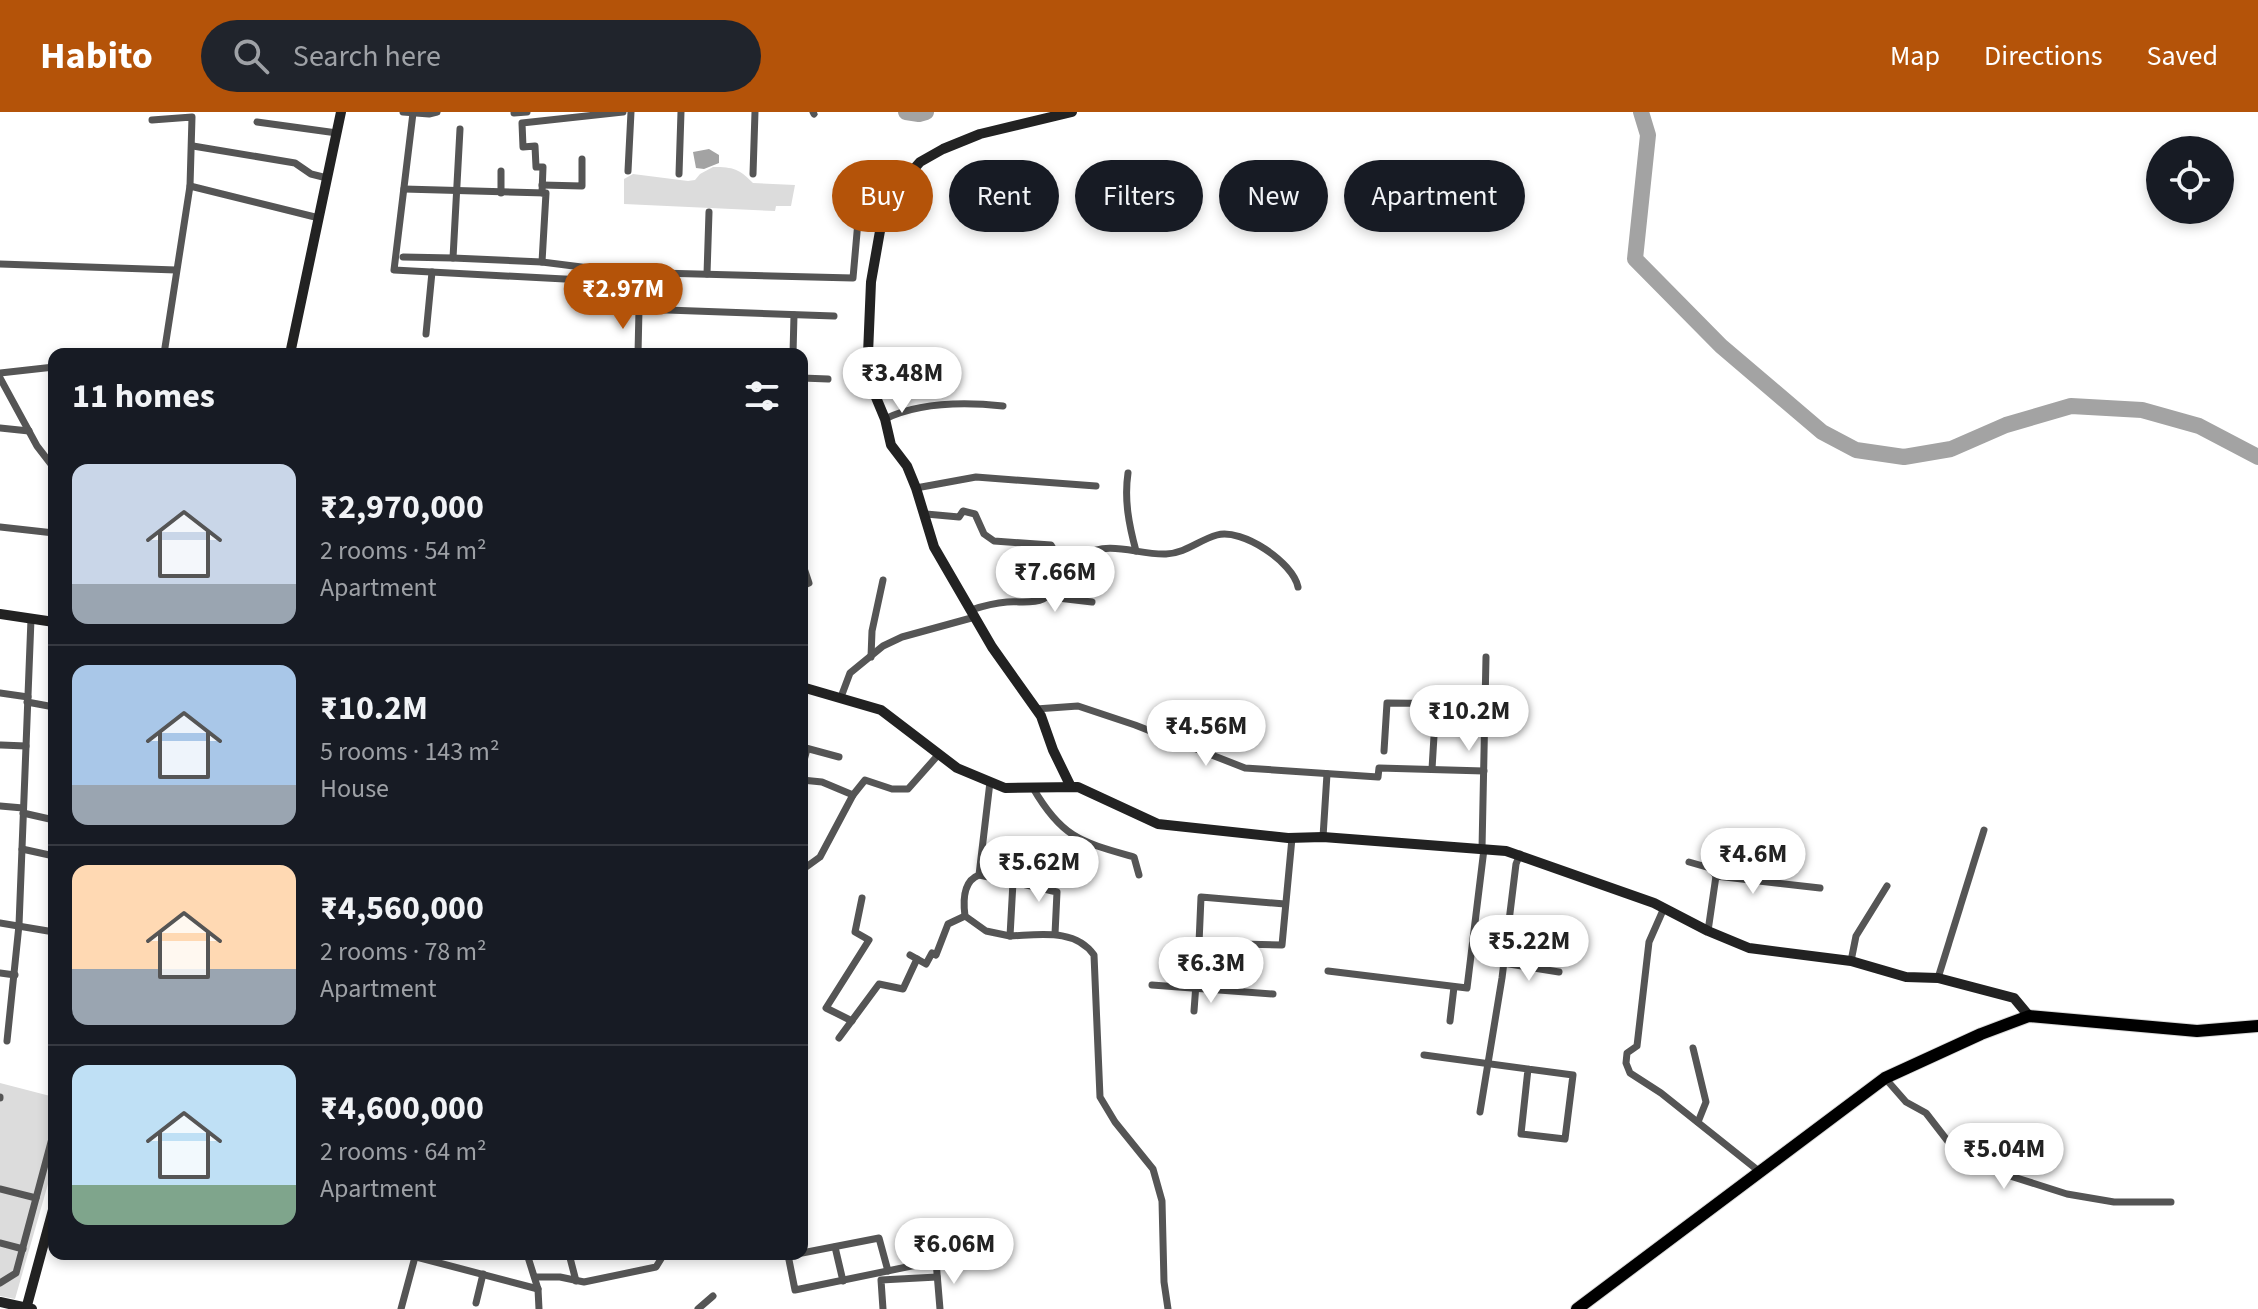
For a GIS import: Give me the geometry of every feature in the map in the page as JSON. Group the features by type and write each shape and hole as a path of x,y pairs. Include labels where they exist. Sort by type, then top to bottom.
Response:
{"main road":[{"path":"291,348 341,112"},
{"path":"1071,787 1036,709 992,647 934,547 926,514 907,466 891,445 885,419 870,383 868,354 871,282 880,231 899,186 920,162 943,149 980,134 1072,112"},
{"path":"0,614 48,621"},
{"path":"808,689 881,710 957,768 1005,788 1078,787 1158,824 1292,838 1323,837 1520,854 1664,908 1749,948 1851,961 1906,977 1938,978 2014,998 2029,1016"},
{"path":"1577,1309 1885,1078 1981,1034 2029,1016 2197,1031 2258,1026"},
{"path":"0,1302 28,1309 48,1230"}],"street":[{"path":"403,112 437,112"},
{"path":"514,113 527,112"},
{"path":"542,262 546,193 542,189 543,167 536,167 535,146 523,147 522,123 623,112"},
{"path":"628,171 631,112"},
{"path":"679,174 681,112"},
{"path":"753,174 755,112"},
{"path":"413,113 394,270 640,283 638,348"},
{"path":"152,120 192,117 190,186 165,348"},
{"path":"257,122 337,133"},
{"path":"453,258 460,129"},
{"path":"193,146 295,163 311,174 327,178"},
{"path":"404,189 501,193 582,186 582,159"},
{"path":"501,171 501,193"},
{"path":"190,186 319,218"},
{"path":"707,274 709,212"},
{"path":"403,257 542,262 621,272 853,278 857,232"},
{"path":"0,264 176,270"},
{"path":"426,334 432,272"},
{"path":"639,309 834,316"},
{"path":"793,348 794,315"},
{"path":"48,368 0,375 29,431 48,459"},
{"path":"808,378 828,379"},
{"path":"885,419 901,411 970,402 1003,406"},
{"path":"0,428 29,431"},
{"path":"1128,473 1129,529 1136,551"},
{"path":"916,488 976,477 1096,486"},
{"path":"926,514 959,517 963,511 975,514 984,534 994,541 1051,545 1066,571"},
{"path":"0,527 48,532"},
{"path":"841,697 850,673 883,646 1010,602 1046,598 1077,559 1101,549 1121,547 1136,551 1178,553 1218,534 1240,535 1287,566 1295,574 1298,587"},
{"path":"871,657 872,631 883,580"},
{"path":"1059,584 1058,598 1092,602"},
{"path":"7,1041 19,925 31,619"},
{"path":"1328,971 1467,988 1483,849 1486,657"},
{"path":"0,693 48,705"},
{"path":"1384,751 1387,703 1485,704"},
{"path":"1432,769 1436,703"},
{"path":"1036,709 1078,706 1245,768 1378,777 1379,768 1484,771"},
{"path":"1,745 26,746"},
{"path":"808,749 839,757"},
{"path":"808,866 820,857 853,795 865,780 892,789 908,789 939,754"},
{"path":"1323,837 1327,774"},
{"path":"808,781 822,782 853,795"},
{"path":"979,875 990,782"},
{"path":"1033,788 1052,819 1069,834 1101,848 1134,857 1139,875"},
{"path":"0,806 48,818"},
{"path":"1938,978 1984,830"},
{"path":"1199,943 1282,945 1292,838"},
{"path":"22,849 48,855"},
{"path":"1480,1112 1516,864 1520,854"},
{"path":"1689,862 1710,868 1716,876 1708,931"},
{"path":"965,916 965,895 973,877 979,875 1057,892 1055,934"},
{"path":"1716,876 1820,888"},
{"path":"1010,936 1013,882"},
{"path":"1851,961 1856,936 1887,886"},
{"path":"1194,1011 1201,897 1285,904"},
{"path":"852,1021 826,1008 869,940 855,932 862,898"},
{"path":"1664,908 1649,942 1637,1046 1627,1053 1626,1063 1630,1073 1661,1093 1760,1172"},
{"path":"965,916 986,931 1010,936 1055,934 1083,942 1094,955 1100,1097 1115,1122 1153,1169 1162,1201 1164,1282 1168,1309"},
{"path":"839,1038 879,984 903,989 914,957 926,964 932,953 936,955 948,924 965,916"},
{"path":"0,923 48,931"},
{"path":"1503,963 1559,972"},
{"path":"0,973 15,975"},
{"path":"1152,985 1273,994"},
{"path":"1450,1021 1454,987"},
{"path":"1693,1048 1706,1102 1698,1122"},
{"path":"1424,1055 1573,1075 1565,1139 1521,1134 1528,1069"},
{"path":"1885,1078 1906,1102 1926,1113 1950,1144 1985,1168 2067,1194 2114,1202 2171,1202"},
{"path":"0,1283 16,1273 48,1153"},
{"path":"0,1189 36,1198"},
{"path":"808,1252 879,1238 888,1271"},
{"path":"0,1243 23,1249"},
{"path":"835,1247 843,1281"},
{"path":"401,1309 414,1260"},
{"path":"427,1260 538,1289"},
{"path":"529,1260 538,1289 539,1309"},
{"path":"571,1260 576,1281"},
{"path":"535,1277 584,1282 656,1267 660,1260"},
{"path":"789,1260 795,1290 936,1261 940,1309"},
{"path":"476,1303 483,1274"},
{"path":"883,1309 881,1280 937,1277"},
{"path":"698,1309 713,1296"}],"shaded area":[{"path":"709,149 719,155 719,163 704,169 696,168 693,152"},
{"path":"713,167 736,170 753,183 795,185 791,206 776,206 775,211 624,204 624,179 633,174 688,181 695,180"},
{"path":"0,1083 48,1095 48,1184 15,1299 0,1296"}],"waterway":[{"path":"906,112 926,112"},
{"path":"1641,112 1648,135 1635,259 1721,346 1822,432 1856,450 1904,457 1951,449 2006,425 2071,406 2142,410 2199,426 2258,457"}]}
